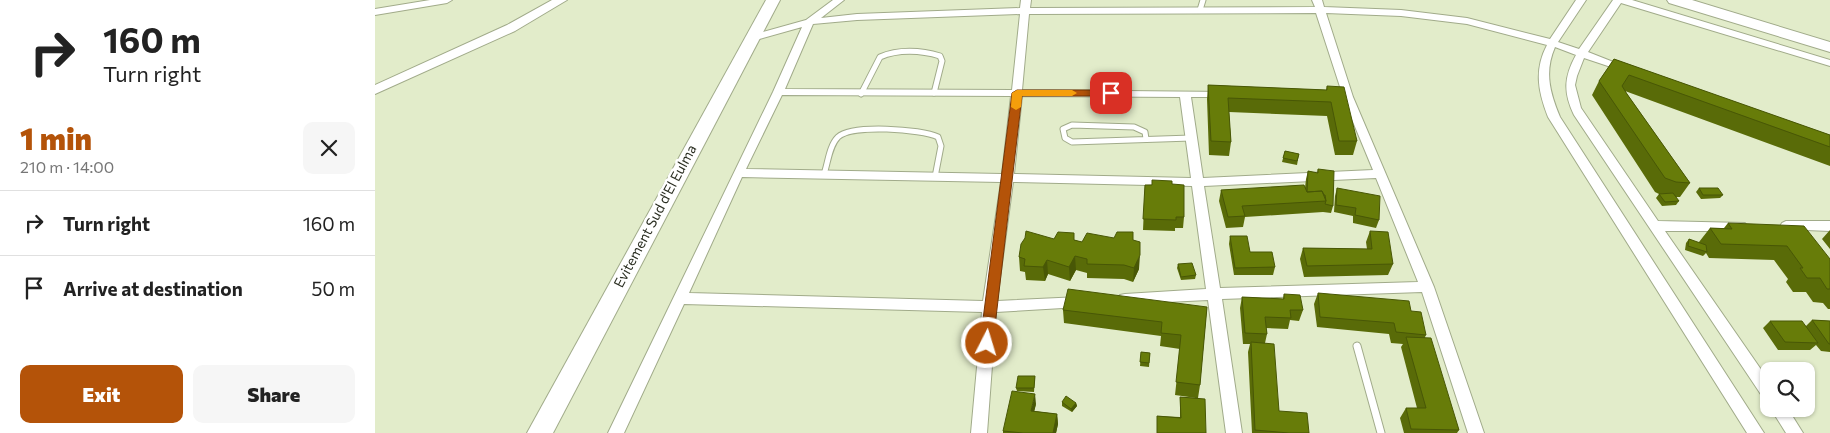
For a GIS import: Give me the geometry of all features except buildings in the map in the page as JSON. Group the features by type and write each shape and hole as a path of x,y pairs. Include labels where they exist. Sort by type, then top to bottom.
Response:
{"highway":[{"path":"1675,0 1830,47"},
{"path":"1697,0 1830,40"}],"main road":[{"name":"Evitement Sud d'El Eulma","path":"540,433 773,0"}],"street":[{"path":"375,12 447,0"},
{"path":"375,90 511,28 561,0"},
{"path":"616,433 738,172 778,92 809,22 839,0"},
{"path":"1581,0 1552,43 1544,59 1542,80 1546,98 1554,117 1757,433"},
{"path":"1760,381 1579,115 1574,104 1570,84 1571,75 1620,0 1830,63"},
{"path":"752,38 809,22 1026,6 1319,5 1467,21 1552,43 1637,73"},
{"path":"1319,5 1348,97 1427,287 1475,433"},
{"path":"979,433 989,307 1008,178 1026,6"},
{"path":"778,92 1233,95"},
{"path":"1185,94 1215,294 1233,433"},
{"path":"1319,96 1348,97"},
{"path":"738,172 1198,182 1380,174"},
{"path":"1654,226 1753,226"},
{"path":"1773,226 1830,226"},
{"path":"1793,226 1805,240"},
{"path":"680,298 989,307 1215,294 1427,287"},
{"path":"1784,417 1795,433"}],"lane":[{"path":"861,94 879,57 895,51 934,53 940,56 941,61 934,93"},
{"path":"1145,139 1145,132 1134,126 1073,125 1063,129 1063,137 1071,142 1191,138"},
{"path":"824,174 838,137 844,132 856,130 929,133 938,137 941,146 935,177"},
{"path":"1357,346 1381,433"}],"slow traffic":[{"path":"1016,107 1017,93 1072,93"}],"route":[{"path":"987,343 989,307 1008,178 1017,93 1111,93"}]}
